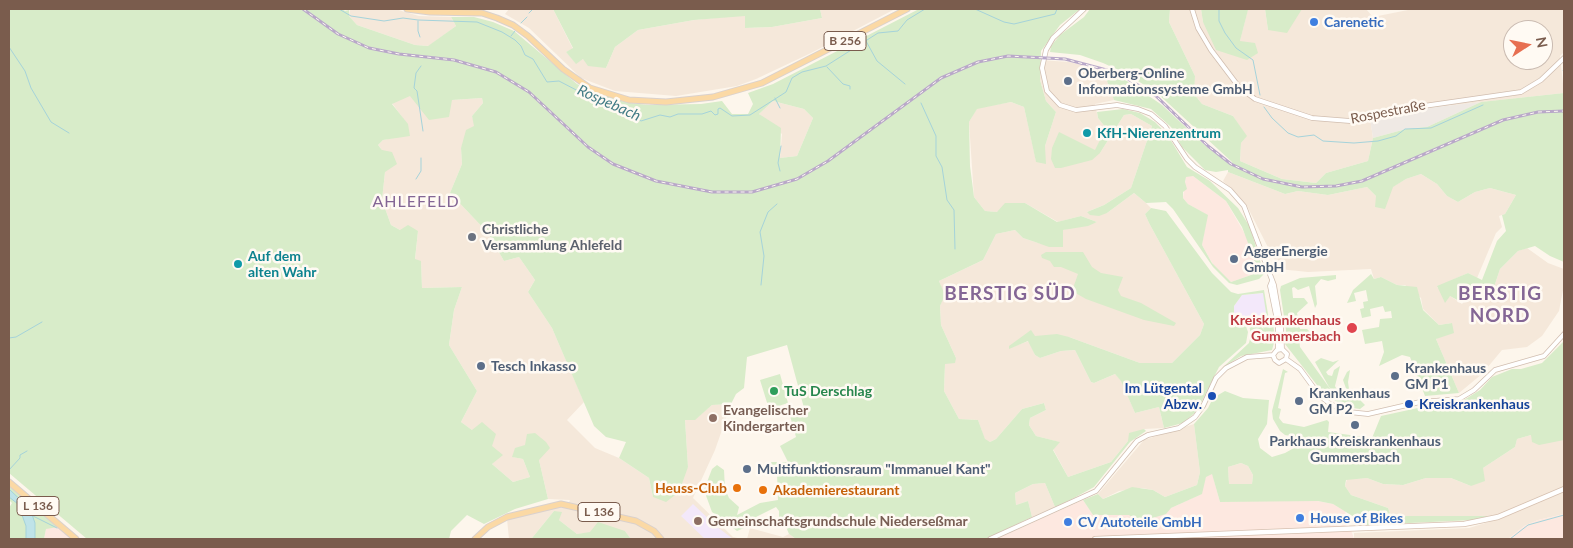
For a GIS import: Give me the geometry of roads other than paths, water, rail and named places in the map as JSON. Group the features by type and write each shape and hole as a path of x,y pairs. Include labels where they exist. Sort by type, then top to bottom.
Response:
{"main road":[{"name":"B 256","path":"407,9 482,14 497,18 521,30 571,75 590,88 629,100 666,102 713,97 762,83 907,9"},
{"name":"L 136","path":"9,482 76,539"},
{"path":"1095,539 1446,525 1478,522 1498,516 1564,488"},
{"name":"L 136","path":"474,539 488,527 507,517 553,504 636,521 654,530 662,539"}],"street":[{"path":"1084,9 1053,38 1046,50 1042,68 1047,91 1060,105 1076,110 1107,106 1127,106 1156,118 1173,136 1187,159 1230,190 1244,206 1272,281 1270,286 1278,325 1280,349 1287,354 1286,359"},
{"path":"1188,9 1194,19"},
{"name":"Rospestraße","path":"1192,9 1194,19 1211,50 1246,93 1258,100 1300,115 1330,120 1350,120 1389,111 1521,92 1541,80 1564,58"},
{"path":"1286,359 1300,369 1319,395 1330,404 1349,412 1368,414 1420,402 1459,399 1474,390 1495,370 1544,356 1564,334"},
{"path":"990,539 1096,491 1137,441 1148,435 1179,428 1195,417 1203,406 1216,378 1226,368 1247,356 1273,356 1280,349"},
{"path":"1273,356 1274,360 1279,363 1286,359"}],"water":[{"path":"9,489 30,509 35,523 35,539 26,539 26,526 18,504 9,497"}],"waterway":[{"name":"Rospebach","path":"339,9 351,16 384,21 403,18 477,22 502,32 515,40 521,46 525,55 533,59 547,82 559,81 582,93 621,106 641,121 660,115 670,117 678,114 702,114 711,111 715,115 718,114 718,109 720,108 732,116 750,115 786,92 792,78 802,72 826,66 878,33 898,31 907,20 925,9"},
{"path":"529,13 533,9"},
{"name":"Rospebach","path":"975,9 1004,22 1014,24 1055,14 1057,9"},
{"path":"1219,9 1219,21 1225,33 1236,48 1253,60 1260,95"},
{"name":"Rospebach","path":"1223,9 1235,9"},
{"path":"521,23 527,17"},
{"path":"418,21 420,37"},
{"path":"511,36 515,31"},
{"path":"866,41 877,61 905,84"},
{"path":"9,47 25,71 31,88 51,122 69,133"},
{"path":"421,66 416,73 414,88 417,91 423,131"},
{"path":"827,67 843,84 850,86 850,89"},
{"path":"775,98 780,108"},
{"path":"921,103 936,136 936,156 942,167 947,200 954,210 955,249"},
{"path":"1264,107 1272,118 1288,133 1298,137 1314,135 1323,141 1354,143 1378,141 1396,136 1405,129 1431,128 1483,105"},
{"path":"780,171 778,163 781,146"},
{"path":"416,179 421,171 421,158"},
{"path":"761,285 764,256 760,232 768,212 777,204"},
{"path":"9,338 16,337 42,322"},
{"path":"9,470 20,458 20,455 27,451"},
{"path":"1510,539 1528,525 1564,515"},
{"path":"33,516 57,528"}],"railway":[{"path":"303,9 338,34 369,48 399,54 454,60 496,72 529,92 588,147 613,164 656,181 712,192 752,192 797,179 828,161 941,78 978,62 1008,56 1065,59 1118,73 1156,96 1208,146 1231,164 1263,179 1302,187 1336,186 1362,181 1503,120 1538,112 1564,111"}],"place":[{"name":"Carenetic","path":"1314,22"},
{"name":"Oberberg-Online Informationssysteme GmbH","path":"1068,81"},
{"name":"KfH-Nierenzentrum","path":"1087,133"},
{"name":"Christliche Versammlung Ahlefeld","path":"472,237"},
{"name":"AggerEnergie GmbH","path":"1234,259"},
{"name":"Auf dem alten Wahr","path":"238,264"},
{"name":"Kreiskrankenhaus Gummersbach","path":"1352,328"},
{"name":"Tesch Inkasso","path":"481,366"},
{"name":"Krankenhaus GM P1","path":"1395,376"},
{"name":"TuS Derschlag","path":"774,391"},
{"name":"Im Lütgental Abzw.","path":"1212,396"},
{"name":"Krankenhaus GM P2","path":"1299,401"},
{"name":"Kreiskrankenhaus","path":"1409,404"},
{"name":"Evangelischer Kindergarten","path":"713,418"},
{"name":"Parkhaus Kreiskrankenhaus Gummersbach","path":"1355,425"},
{"name":"Multifunktionsraum \"Immanuel Kant\"","path":"747,469"},
{"name":"Heuss-Club","path":"737,488"},
{"name":"Akademierestaurant","path":"763,490"},
{"name":"House of Bikes","path":"1300,518"},
{"name":"Gemeinschaftsgrundschule Niederseßmar","path":"698,521"},
{"name":"CV Autoteile GmbH","path":"1068,522"}],"district":[{"name":"AHLEFELD","path":"416,202"},
{"name":"BERSTIG SÜD","path":"1010,294"},
{"name":"BERSTIG NORD","path":"1500,305"}]}
